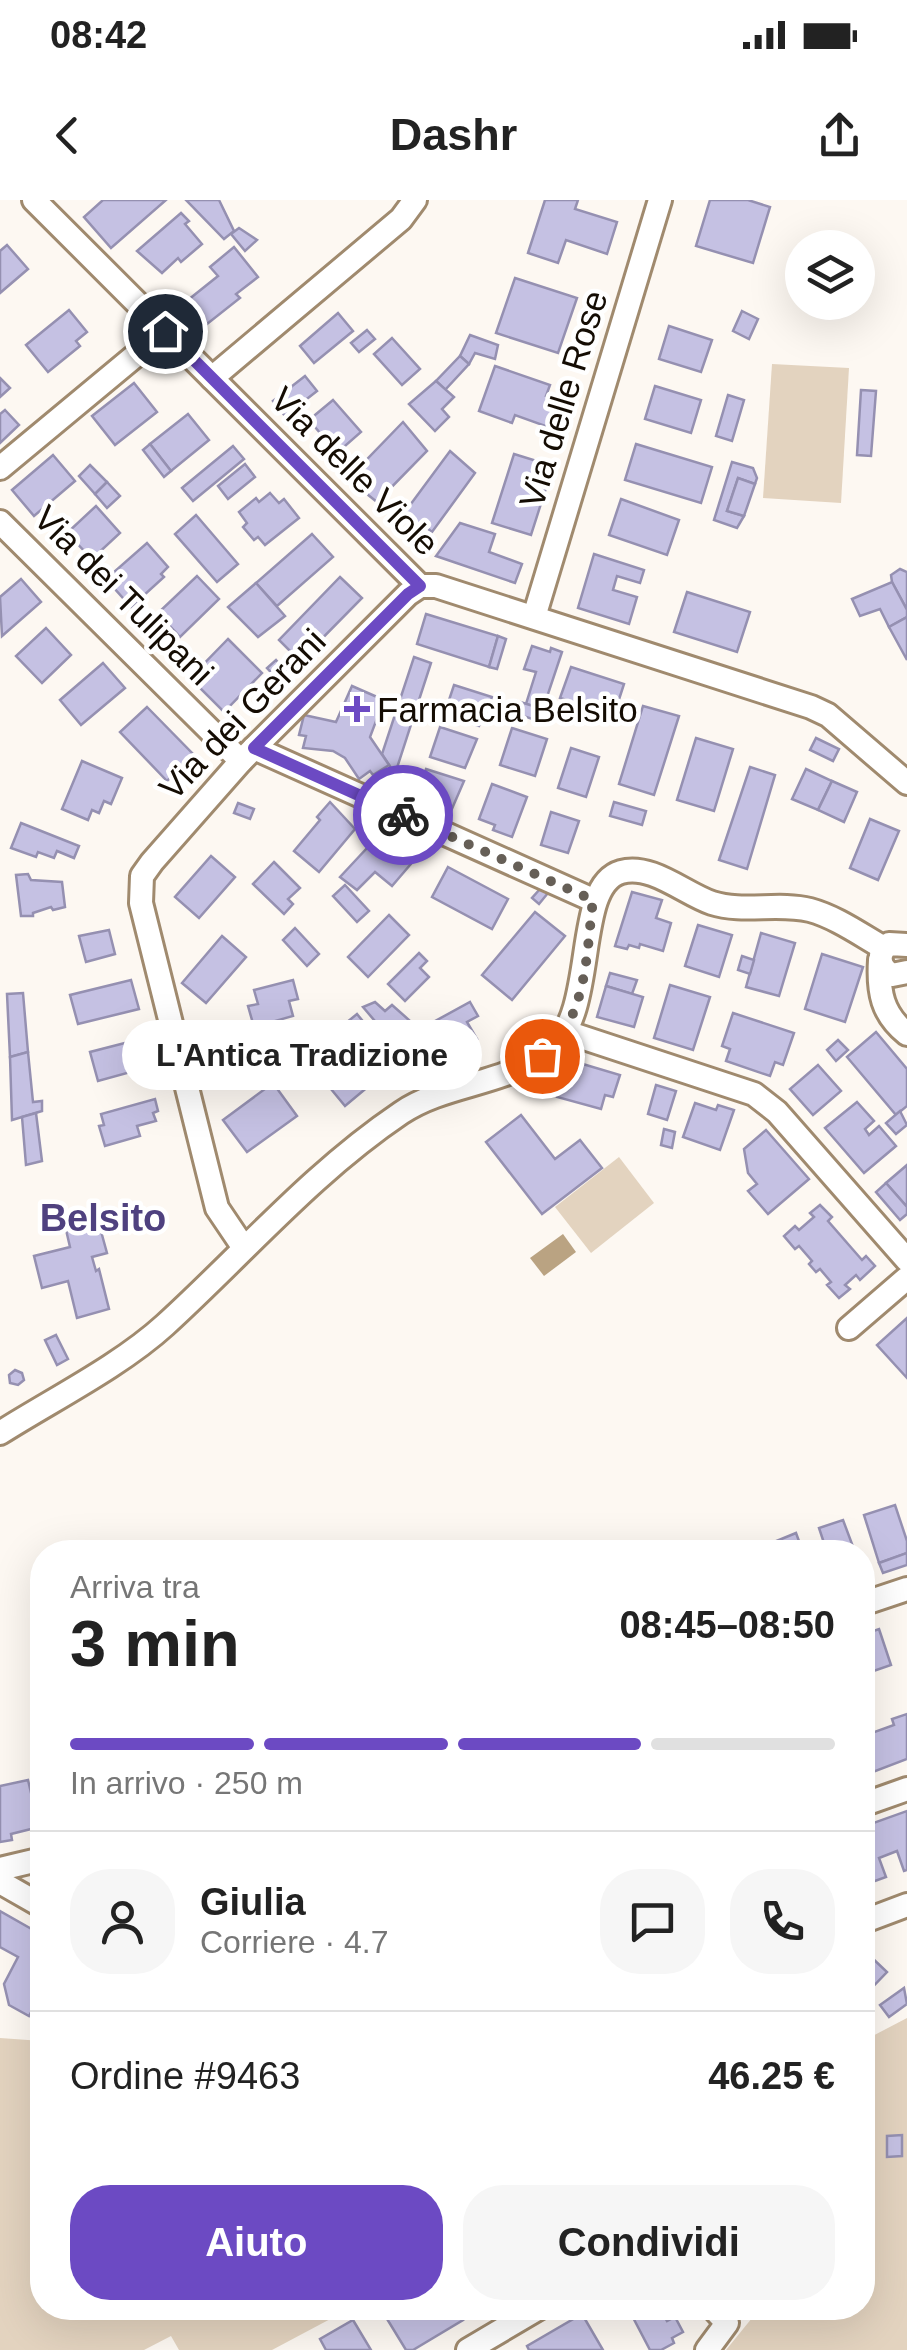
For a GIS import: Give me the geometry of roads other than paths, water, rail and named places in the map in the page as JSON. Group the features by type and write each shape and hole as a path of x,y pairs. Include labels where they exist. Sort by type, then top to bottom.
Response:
{"street":[{"name":"Via delle Viole","path":"34,200 420,586 436,586 811,706 828,715 907,782"},
{"path":"212,378 402,219 415,200"},
{"name":"Via delle Rose","path":"534,617 660,200"},
{"path":"0,468 165,331"},
{"name":"Via dei Tulipani","path":"0,522 248,754 593,900"},
{"name":"Via dei Gerani","path":"244,1248 217,1208 140,890 142,876 248,754 420,586"},
{"path":"0,1433 162,1328 314,1181 404,1111 426,1099 534,1061 556,1045 572,1022 584,974 593,900 611,877 633,871 712,903 810,910 890,951"},
{"path":"890,951 882,966 892,974 907,974 897,1006 907,1032"},
{"path":"890,951 880,987 886,1012 907,1032"},
{"path":"566,1032 754,1094 777,1112 907,1260"},
{"path":"849,1328 907,1278"},
{"path":"875,1600 907,1589"},
{"path":"875,1800 907,1789"},
{"path":"0,1869 30,1862"},
{"path":"0,1882 30,1899"},
{"path":"875,1917 907,1905"},
{"path":"468,2350 519,2320"},
{"path":"708,2350 728,2323 725,2320"}],"place":[{"name":"Farmacia Belsito","path":"357,709"},
{"name":"L'Antica Tradizione","path":"542,1056"}],"district":[{"name":"Belsito","path":"103,1218"}]}
